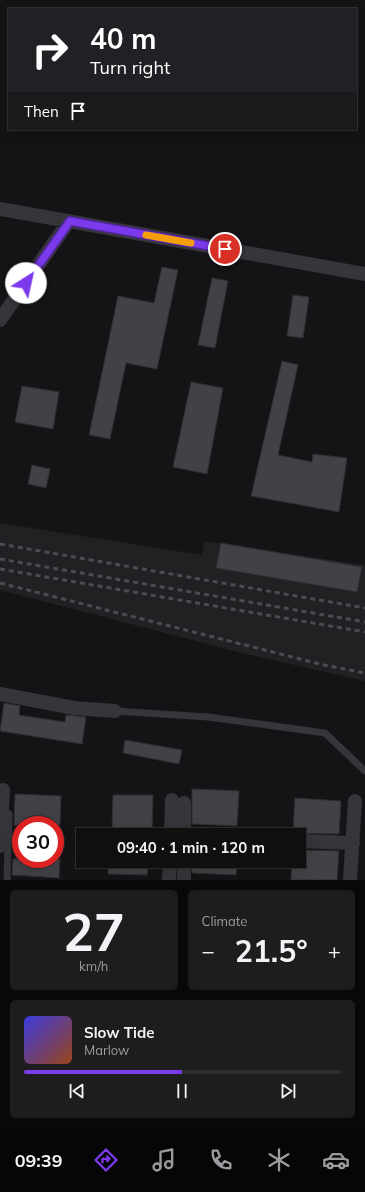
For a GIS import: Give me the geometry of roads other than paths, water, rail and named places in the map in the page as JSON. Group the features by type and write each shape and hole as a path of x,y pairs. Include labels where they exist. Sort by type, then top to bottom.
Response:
{"street":[{"path":"0,209 365,274"},
{"path":"0,320 70,221"},
{"path":"0,694 74,708 115,711"},
{"path":"0,846 6,791"},
{"path":"350,880 355,801"},
{"path":"172,828 178,802 183,828"},
{"path":"306,842 353,843"},
{"path":"169,880 170,868"},
{"path":"184,868 184,880"}],"lane":[{"path":"115,711 208,717 324,733 365,771"},
{"path":"6,791 7,880"}],"railway":[{"path":"0,544 365,608"},
{"path":"0,559 365,622"},
{"path":"0,569 365,632"},
{"path":"0,583 324,665 365,673"}]}
